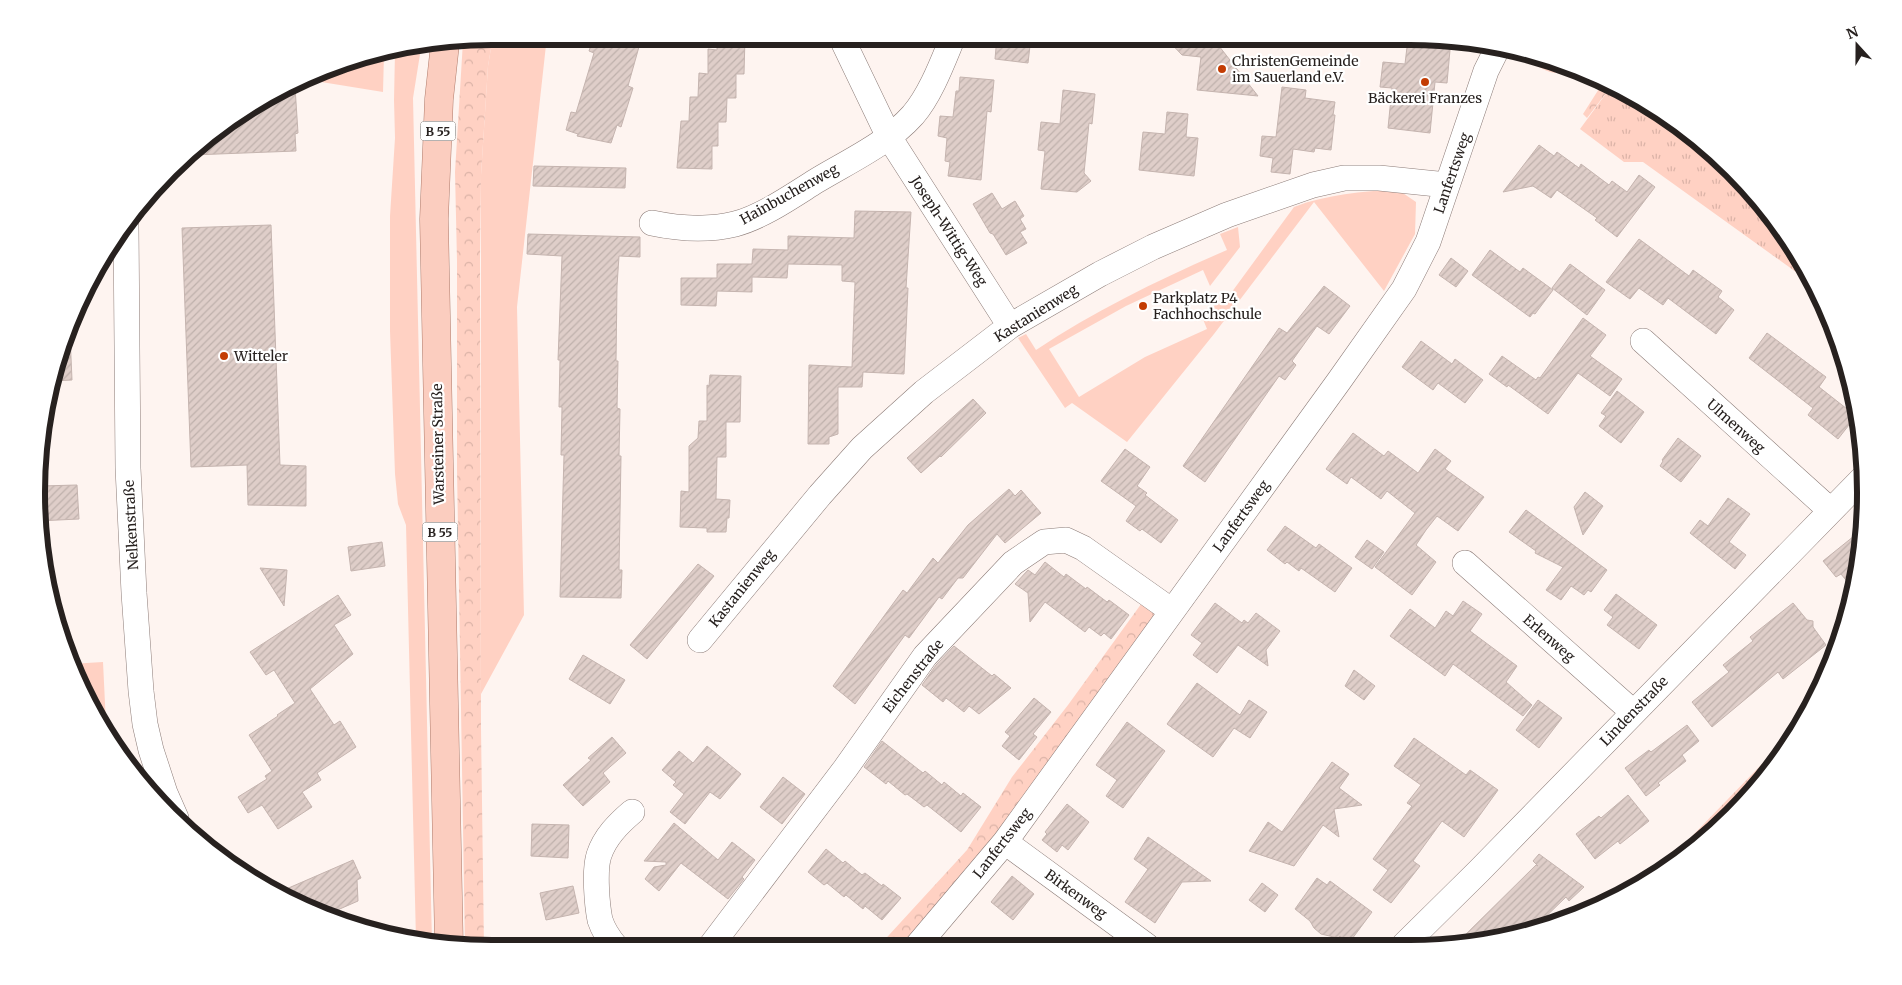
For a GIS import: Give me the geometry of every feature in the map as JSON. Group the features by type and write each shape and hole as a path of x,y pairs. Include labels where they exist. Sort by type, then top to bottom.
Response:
{"main road":[{"name":"Warsteiner Straße","path":"445,48 439,99 434,219 449,938"}],"street":[{"name":"Joseph-Wittig-Weg","path":"845,45 889,137 1010,326"},
{"path":"889,137 914,114 928,91 949,45"},
{"name":"Lanfertsweg","path":"922,940 1005,842 1339,382 1404,289 1428,242 1486,71 1495,54"},
{"name":"Hainbuchenweg","path":"652,223 678,229 697,230 737,223 780,202 889,137"},
{"name":"Kastanienweg","path":"700,640 820,495 862,448 924,392 1010,326 1100,274 1153,247 1227,215 1312,185 1344,178 1379,178 1447,184"},
{"name":"Nelkenstraße","path":"126,235 128,468 141,691 145,724 151,750 171,803"},
{"name":"Ulmenweg","path":"1643,341 1830,510"},
{"name":"Lindenstraße","path":"1409,940 1479,871 1857,484"},
{"name":"Eichenstraße","path":"715,940 845,769 925,656 1013,563 1044,542 1066,540 1083,548 1172,611"},
{"name":"Erlenweg","path":"1465,563 1633,712"},
{"path":"612,940 601,922 597,888 597,864 601,850 614,828 632,812"},
{"name":"Birkenweg","path":"1005,842 1139,940"}],"green space":[{"path":"491,45 546,45 517,307 524,615 481,694 481,175 488,66"},
{"path":"491,45 488,66 481,175 480,260 481,728 484,940 465,939 457,469 455,172 463,46"},
{"path":"420,51 413,98 432,936 416,933 406,525 398,504 395,474 390,331 390,216 395,138 395,56"},
{"path":"384,59 383,92 316,81"},
{"path":"1535,63 1557,71 1555,73 1550,72"},
{"path":"1600,88 1607,91 1587,118 1583,114"},
{"path":"1608,91 1658,120 1705,156 1746,197 1782,244 1800,275 1643,162 1624,162 1580,129"},
{"path":"1397,189 1416,202 1415,234 1384,291 1314,202 1214,334 1127,442 1072,403 1065,408 1018,338 1026,334 1036,350 1129,296 1227,250 1220,234 1238,227 1240,247 1210,286 1203,270 1126,306 1049,349 1079,397 1145,357 1207,329 1200,312 1226,300 1294,207 1332,196"},
{"path":"1144,600 1163,614 997,842 909,940 884,940 967,850 1012,777 1068,705"},
{"path":"103,662 106,717 91,690 79,663"},
{"path":"1776,750 1746,788 1726,809 1677,851"}],"building":[{"path":"591,45 639,45 628,86 633,88 621,127 617,125 611,143 577,136 578,134 566,130 571,112 576,113 594,53 589,51"},
{"path":"717,45 745,45 744,74 736,74 736,98 727,98 726,122 718,122 718,146 712,146 712,169 677,168 681,121 689,121 690,97 698,97 699,73 708,74 708,49 717,50"},
{"path":"996,45 1030,45 1028,63 995,59"},
{"path":"1173,45 1218,45 1258,96 1197,90 1201,57 1182,55"},
{"path":"1412,45 1450,47 1447,83 1435,82 1430,133 1388,128 1392,88 1380,87 1383,62 1405,64 1407,47 1412,47"},
{"path":"960,77 994,80 991,112 987,111 981,180 948,176 950,162 945,161 947,138 938,136 940,116 953,117 956,91 959,91"},
{"path":"1282,87 1306,90 1305,98 1335,102 1331,150 1315,148 1314,152 1293,149 1290,174 1271,172 1273,158 1260,156 1262,136 1276,137"},
{"path":"1063,90 1095,94 1092,124 1089,123 1084,173 1091,181 1077,192 1041,189 1045,151 1038,150 1041,122 1060,124"},
{"path":"295,91 298,133 295,134 296,151 199,155 244,120"},
{"path":"1167,112 1188,114 1186,137 1198,138 1194,176 1139,170 1143,132 1165,134"},
{"path":"1539,145 1554,156 1557,152 1579,168 1581,164 1609,185 1612,181 1627,192 1639,175 1655,187 1617,237 1595,220 1597,218 1557,190 1551,198 1533,186 1503,192"},
{"path":"534,166 626,168 625,188 533,186"},
{"path":"992,193 1002,209 1015,201 1024,216 1020,219 1026,229 1020,232 1027,243 1006,255 973,204"},
{"path":"855,211 911,212 906,288 908,288 904,374 863,372 862,387 838,387 838,434 829,437 829,444 808,444 809,365 852,367 855,282 842,281 842,265 788,264 787,278 752,277 752,292 717,291 716,306 681,305 681,278 717,278 717,264 752,264 753,249 788,250 788,236 854,238"},
{"path":"271,225 280,465 306,466 306,506 248,505 247,465 191,467 182,228"},
{"path":"528,234 640,237 640,257 619,256 617,286 616,361 618,361 617,408 620,409 619,456 621,456 619,570 622,570 621,598 560,597 564,455 561,455 562,407 559,407 560,360 558,360 562,256 527,254"},
{"path":"1639,239 1689,276 1693,270 1722,291 1718,297 1734,310 1716,334 1668,298 1663,305 1639,288 1630,299 1606,282"},
{"path":"1490,250 1520,272 1523,268 1553,290 1535,314 1533,313 1530,317 1472,275"},
{"path":"1451,258 1468,271 1456,287 1439,275"},
{"path":"1570,264 1605,290 1587,315 1552,288"},
{"path":"1324,286 1350,306 1329,334 1317,326 1292,361 1296,365 1285,380 1279,376 1205,482 1183,466 1279,328 1287,333"},
{"path":"1583,318 1606,335 1590,356 1622,379 1610,396 1578,373 1548,414 1508,385 1507,387 1489,374 1502,356 1536,380 1538,377 1540,378"},
{"path":"1767,333 1826,377 1819,387 1849,410 1851,422 1838,439 1808,415 1813,408 1749,358"},
{"path":"1421,341 1452,364 1455,359 1483,380 1465,403 1438,383 1433,390 1402,367"},
{"path":"70,345 72,380 59,381"},
{"path":"710,375 741,376 740,422 726,422 726,457 717,457 716,499 730,500 726,532 707,532 707,528 680,527 681,491 689,492 689,446 698,438 699,421 707,421 707,385 709,386"},
{"path":"1617,391 1644,412 1621,443 1599,426 1606,416 1601,413"},
{"path":"973,399 986,413 941,457 921,473 907,458"},
{"path":"1353,433 1384,456 1388,451 1418,473 1435,449 1451,461 1445,469 1484,497 1458,531 1437,516 1426,530 1416,545 1436,562 1412,595 1375,567 1415,513 1387,491 1381,499 1351,477 1347,484 1326,469"},
{"path":"1678,438 1701,456 1681,482 1660,466 1662,460"},
{"path":"1125,449 1150,467 1137,486 1147,493 1145,495 1178,520 1161,543 1142,529 1140,531 1126,521 1136,506 1101,481"},
{"path":"77,485 79,519 46,521 45,486"},
{"path":"1009,489 1015,496 1021,490 1041,513 1005,543 997,534 963,578 958,578 942,599 939,597 909,638 905,635 855,704 833,686 903,590 907,593 933,558 938,563 968,525"},
{"path":"1585,492 1603,506 1583,535 1574,507"},
{"path":"1728,498 1750,514 1729,542 1746,555 1735,569 1690,533 1700,520 1708,526"},
{"path":"1526,510 1607,570 1591,592 1588,590 1584,595 1571,586 1561,600 1546,590 1563,567 1535,553 1536,551 1509,532"},
{"path":"1285,526 1316,548 1319,544 1352,568 1335,592 1301,568 1299,571 1287,562 1285,564 1267,550"},
{"path":"1855,536 1848,582 1841,574 1836,577 1823,561"},
{"path":"1367,540 1384,552 1372,569 1355,557"},
{"path":"382,542 385,566 351,571 348,547"},
{"path":"1045,562 1064,577 1066,574 1107,602 1109,600 1129,615 1111,639 1104,633 1101,636 1089,627 1085,632 1045,602 1030,622 1028,593 1015,584 1028,570 1035,575"},
{"path":"698,564 714,576 647,659 630,645"},
{"path":"260,568 287,570 284,606"},
{"path":"1616,594 1657,625 1639,649 1607,625 1613,617 1604,610"},
{"path":"338,595 351,615 334,625 353,654 310,689 334,725 340,721 356,747 317,773 321,780 302,792 312,807 278,829 262,805 248,813 238,797 267,779 265,776 272,771 249,735 295,703 274,670 266,675 250,652"},
{"path":"1463,601 1482,614 1470,631 1517,666 1506,682 1532,705 1523,716 1453,664 1445,676 1390,636 1410,609 1435,628 1446,611 1453,616"},
{"path":"1215,603 1242,623 1244,620 1248,623 1256,613 1280,631 1266,650 1268,666 1238,645 1217,673 1193,655 1202,643 1191,635"},
{"path":"1793,603 1807,620 1813,621 1813,627 1826,645 1783,679 1778,672 1712,727 1692,702 1729,672 1723,665 1753,641 1750,637"},
{"path":"954,646 992,676 994,674 1011,688 979,714 969,706 964,712 946,698 943,702 922,685 936,665"},
{"path":"583,655 625,680 610,704 569,679"},
{"path":"1354,670 1375,686 1364,700 1345,686"},
{"path":"1197,683 1240,715 1249,700 1267,712 1250,738 1234,728 1213,757 1167,724"},
{"path":"1034,698 1051,712 1033,734 1037,737 1019,760 1002,746 1010,736 1005,732"},
{"path":"1538,700 1562,718 1539,748 1516,730"},
{"path":"1127,722 1165,751 1123,808 1106,796 1117,780 1096,765"},
{"path":"1687,725 1699,741 1682,755 1686,761 1658,783 1660,785 1646,796 1625,768 1649,750 1651,752"},
{"path":"612,737 626,753 603,773 610,782 583,806 563,785 591,760 588,758"},
{"path":"1414,738 1466,775 1470,770 1498,790 1464,837 1442,821 1413,861 1420,866 1391,903 1373,890 1388,870 1373,859 1412,806 1407,803 1421,785 1394,766"},
{"path":"882,741 923,773 925,771 942,785 944,782 961,796 963,793 981,807 961,832 927,805 924,807 888,781 886,784 864,767"},
{"path":"707,746 741,774 720,799 710,792 685,824 670,812 684,794 673,785 676,782 662,770 679,751 693,763"},
{"path":"1332,762 1349,774 1339,788 1362,805 1334,809 1339,837 1323,825 1294,866 1249,851 1268,822 1282,832"},
{"path":"783,777 805,794 782,824 760,807"},
{"path":"1628,795 1649,821 1620,844 1618,841 1595,859 1576,834 1599,816 1601,818"},
{"path":"1067,804 1089,822 1068,850 1062,845 1057,852 1042,840 1047,834 1045,832"},
{"path":"674,823 718,860 732,842 755,860 742,877 744,879 728,899 681,863 659,891 645,879 654,867 666,865 666,862 644,861"},
{"path":"532,824 569,825 568,858 531,856"},
{"path":"1148,837 1211,881 1182,882 1155,923 1125,902 1148,869 1134,859"},
{"path":"826,849 843,863 845,861 862,875 865,873 901,898 882,920 865,906 863,909 846,895 844,897 827,883 824,885 808,872"},
{"path":"1539,854 1584,887 1569,901 1566,897 1543,919 1525,925 1464,936 1536,865 1538,866 1533,861"},
{"path":"353,860 361,878 357,880 358,901 335,911 286,889"},
{"path":"1012,876 1034,894 1013,920 991,902"},
{"path":"1317,878 1327,885 1330,881 1372,912 1351,940 1345,940 1340,936 1338,938 1321,934 1310,921 1295,909"},
{"path":"1262,883 1278,895 1265,912 1249,900"},
{"path":"573,886 579,913 546,920 540,893"}],"place":[{"name":"ChristenGemeinde im Sauerland e.V.","path":"1222,69"},
{"name":"Bäckerei Franzes","path":"1425,82"},
{"name":"Parkplatz P4 Fachhochschule","path":"1143,306"},
{"name":"Witteler","path":"224,356"}]}
